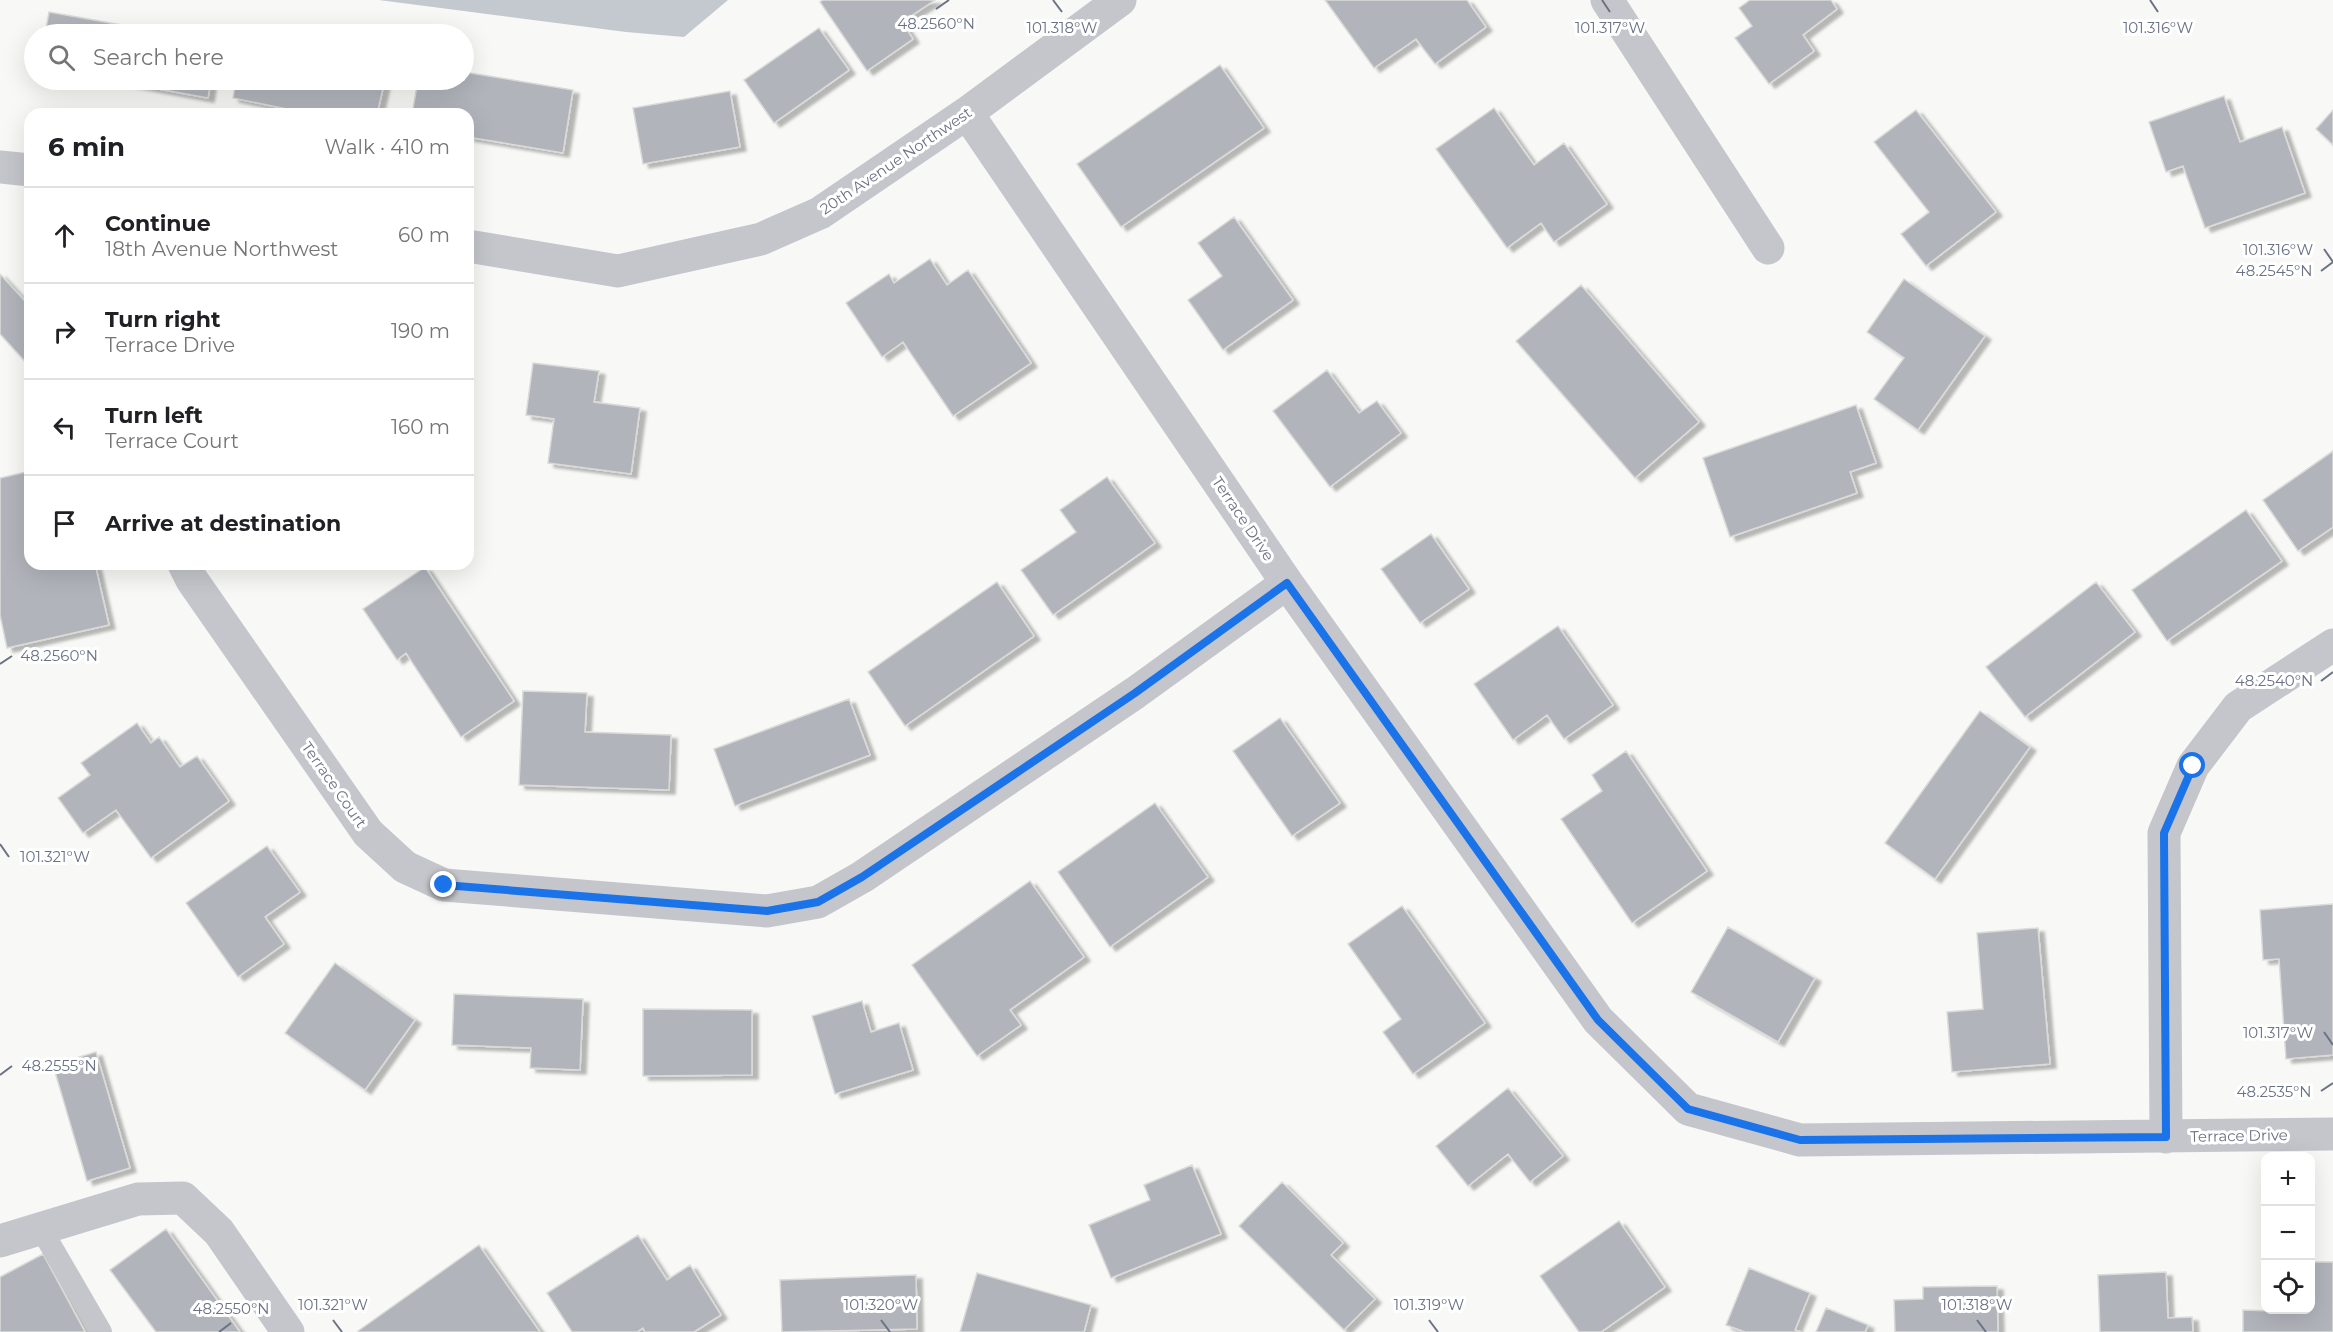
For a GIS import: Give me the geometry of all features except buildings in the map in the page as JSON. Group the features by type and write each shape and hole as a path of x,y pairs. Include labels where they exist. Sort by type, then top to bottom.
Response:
{"street":[{"name":"20th Avenue Northwest","path":"474,247 618,271 761,239 820,213 967,113 1120,0"},
{"path":"1607,0 1768,248"},
{"name":"Terrace Drive","path":"967,113 1287,583 1598,1020 1688,1109 1800,1140 2333,1134"},
{"path":"0,167 24,169"},
{"name":"Terrace Court","path":"187,570 368,833 405,867 444,885 767,911 818,902 862,877 1135,693 1287,583"},
{"path":"2166,1137 2164,833 2193,766 2238,707 2333,645"},
{"path":"0,1241 138,1199 183,1198 219,1232 288,1332"}],"lane":[{"path":"40,1227 101,1332"}],"shaded area":[{"path":"379,0 728,0 684,37 626,32"}],"route":[{"path":"444,885 767,911 818,902 862,877 1135,693 1287,583 1598,1020 1688,1109 1800,1140 2166,1137 2164,833 2193,766"}]}
